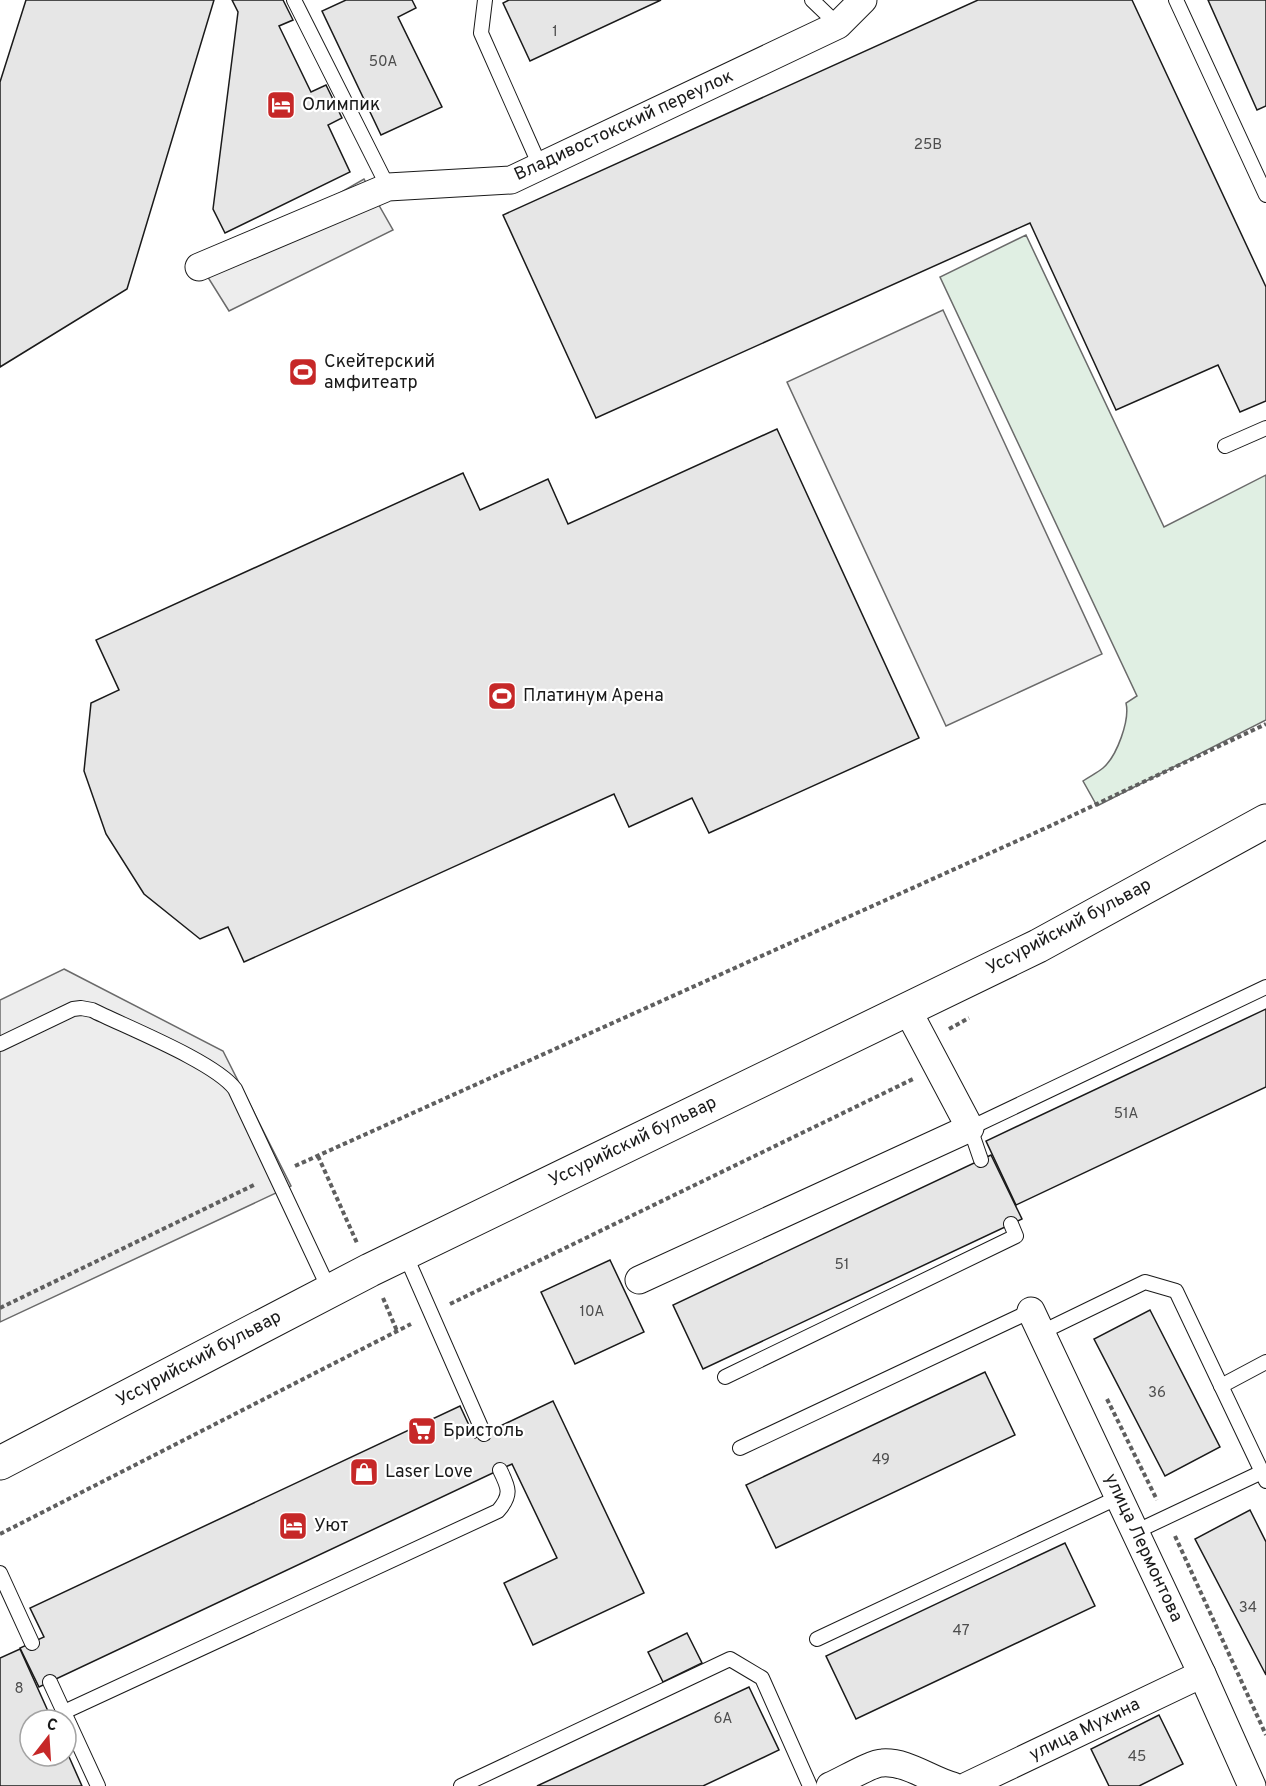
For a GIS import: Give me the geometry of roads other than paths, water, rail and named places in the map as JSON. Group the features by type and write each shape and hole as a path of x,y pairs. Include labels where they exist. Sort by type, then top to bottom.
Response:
{"street":[{"name":"Владивостокский переулок","path":"200,267 388,187 511,180 838,25 863,0"},
{"name":"Уссурийский бульвар","path":"0,1463 330,1290 1094,917 1266,820"},
{"path":"639,1280 970,1128 907,1009"},
{"name":"улица Лермонтова","path":"1037,1322 1252,1786"},
{"name":"улица Мухина","path":"968,1786 1202,1674"},
{"path":"831,1786 880,1762 903,1766 953,1786"}],"lane":[{"path":"294,0 388,187"},
{"path":"485,0 481,33 540,166"},
{"path":"812,0 838,25"},
{"path":"1176,0 1266,195"},
{"path":"1225,446 1266,428"},
{"path":"981,1160 970,1128 1266,987"},
{"path":"0,1044 73,1009 81,1008 92,1010 187,1056 230,1082 330,1290"},
{"path":"725,1377 1016,1236 1011,1224"},
{"path":"405,1254 484,1434"},
{"path":"740,1448 1037,1322 1145,1282 1176,1291 1264,1476 1136,1532"},
{"path":"1221,1386 1266,1362"},
{"path":"73,1708 498,1511 508,1497 508,1488 500,1470"},
{"path":"817,1639 1119,1497"},
{"path":"0,1573 32,1643"},
{"path":"461,1786 730,1659 762,1678 810,1786"},
{"path":"50,1682 62,1708"},
{"path":"78,1742 98,1786"}],"place":[{"name":"Олимпик","path":"281,105"},
{"name":"Скейтерский амфитеатр","path":"303,372"},
{"name":"Платинум Арена","path":"502,696"},
{"name":"Бристоль","path":"422,1431"},
{"name":"Laser Love","path":"364,1472"},
{"name":"Уют","path":"293,1526"}]}
